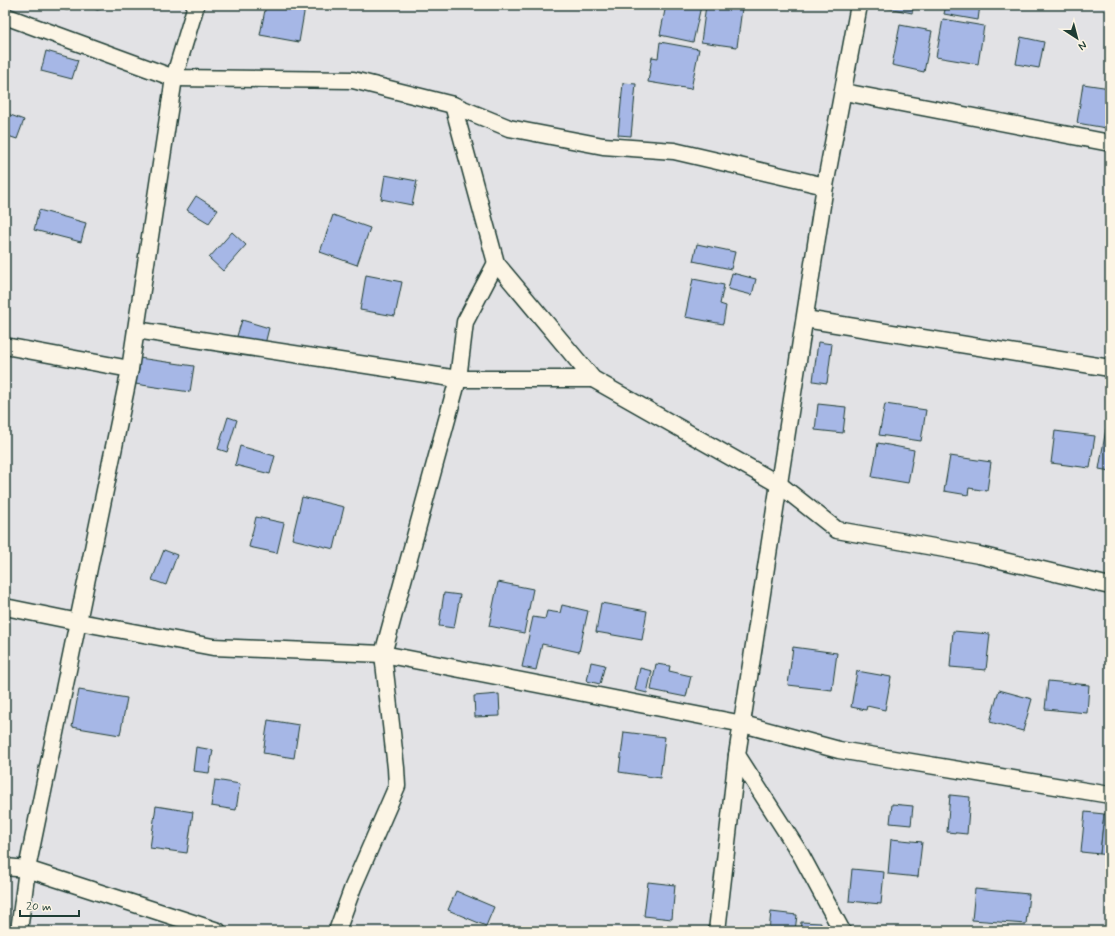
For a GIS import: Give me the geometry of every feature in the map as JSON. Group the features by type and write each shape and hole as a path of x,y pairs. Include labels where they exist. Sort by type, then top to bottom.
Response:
{"street":[{"path":"19,931 27,869 130,369 174,78 196,5"},
{"path":"717,931 737,756 825,186 844,92 859,5"},
{"path":"5,16 174,78 353,80 453,105 509,128 603,146 674,151 825,186"},
{"path":"844,92 1110,143"},
{"path":"453,105 496,263 594,379 780,485 837,530 979,555 1110,586"},
{"path":"337,931 397,786 383,654 458,379 465,322 496,263"},
{"path":"805,320 1110,368"},
{"path":"136,330 458,379 594,379"},
{"path":"5,346 130,369"},
{"path":"5,607 213,646 383,654 743,724 839,750 1110,795"},
{"path":"737,756 801,855 842,931"},
{"path":"5,867 27,869 218,931"}],"building":[{"path":"59,5 74,5 69,10 65,10"},
{"path":"91,5 105,5 101,9 97,10"},
{"path":"266,5 293,5 305,7 299,42 260,35"},
{"path":"666,5 701,6 693,42 660,35"},
{"path":"706,5 742,8 737,47 701,42"},
{"path":"874,5 914,5 912,13"},
{"path":"946,5 980,5 978,20 944,14"},
{"path":"943,19 984,26 978,64 936,57"},
{"path":"900,25 932,31 924,72 892,65"},
{"path":"1021,37 1044,42 1039,68 1016,64"},
{"path":"660,42 699,49 691,89 648,82 652,57 658,58"},
{"path":"46,51 78,60 72,79 41,71"},
{"path":"623,83 636,84 631,136 618,135"},
{"path":"1083,84 1110,88 1110,104 1106,128 1077,123"},
{"path":"5,113 24,120 17,139 5,135"},
{"path":"385,175 417,181 412,205 381,199"},
{"path":"196,196 218,210 209,223 187,210"},
{"path":"39,210 86,223 81,242 34,230"},
{"path":"333,215 370,228 357,265 320,252"},
{"path":"232,232 246,245 223,271 209,258"},
{"path":"697,244 735,252 731,269 693,261"},
{"path":"732,273 756,279 752,295 728,289"},
{"path":"366,275 402,282 395,316 360,310"},
{"path":"693,279 724,285 720,304 726,306 723,324 685,317"},
{"path":"242,320 269,328 265,344 237,336"},
{"path":"818,342 832,344 827,383 813,381"},
{"path":"139,358 194,366 190,392 135,384"},
{"path":"818,404 846,407 843,433 815,430"},
{"path":"885,404 926,410 921,441 879,435"},
{"path":"228,417 237,420 227,452 218,449"},
{"path":"1106,429 1110,430 1110,471 1099,469"},
{"path":"1055,431 1095,436 1090,468 1051,463"},
{"path":"878,443 914,450 908,483 872,477"},
{"path":"240,446 275,456 270,474 235,465"},
{"path":"950,456 991,462 987,491 969,488 968,495 944,491"},
{"path":"302,497 344,507 334,549 292,539"},
{"path":"256,517 284,523 277,553 249,547"},
{"path":"164,550 177,555 166,585 152,580"},
{"path":"498,582 533,589 524,633 489,626"},
{"path":"444,593 460,595 454,628 439,626"},
{"path":"601,603 647,611 642,640 596,632"},
{"path":"562,605 588,611 579,652 542,644 536,670 522,667 533,617 545,619 547,611 560,613"},
{"path":"953,631 990,634 986,670 950,667"},
{"path":"793,647 837,653 832,690 788,685"},
{"path":"591,662 605,665 600,684 587,681"},
{"path":"656,664 670,666 669,671 691,676 686,697 651,690"},
{"path":"640,668 652,671 647,693 635,690"},
{"path":"857,671 891,677 885,710 867,706 866,710 851,707"},
{"path":"1048,681 1089,685 1087,713 1045,709"},
{"path":"79,690 127,698 120,735 72,727"},
{"path":"999,690 1032,699 1023,731 990,722"},
{"path":"499,694 500,716 475,717 474,696"},
{"path":"268,720 299,725 294,758 263,753"},
{"path":"624,732 665,737 660,778 619,772"},
{"path":"196,747 213,750 209,773 193,771"},
{"path":"215,780 240,784 236,810 211,806"},
{"path":"950,795 970,797 967,834 947,832"},
{"path":"892,804 913,806 911,825 890,823"},
{"path":"156,806 193,812 187,853 150,848"},
{"path":"1085,812 1104,814 1100,854 1081,852"},
{"path":"1104,814 1110,814 1110,855 1100,854"},
{"path":"891,839 922,842 918,877 888,874"},
{"path":"852,869 884,872 881,904 849,901"},
{"path":"648,882 675,885 672,919 644,916"},
{"path":"975,889 1029,894 1026,924 972,920"},
{"path":"456,891 494,907 486,926 448,910"},
{"path":"771,912 797,915 795,931 769,931"},
{"path":"801,922 821,923 820,931 800,931"}]}
